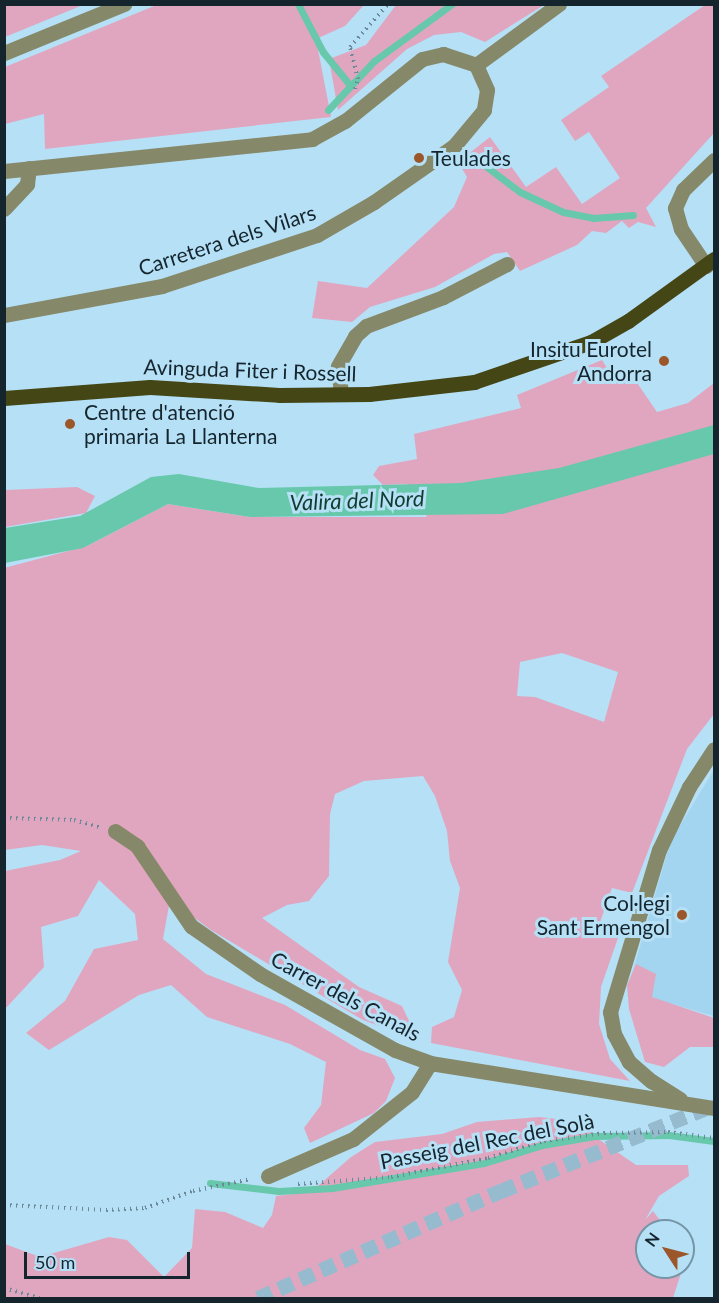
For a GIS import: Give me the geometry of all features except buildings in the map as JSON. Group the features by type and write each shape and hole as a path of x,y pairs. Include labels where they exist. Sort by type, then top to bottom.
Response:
{"main road":[{"name":"Avinguda Fiter i Rossell","path":"4,398 150,387 279,395 410,392 474,382 563,352 628,321 710,263"}],"street":[{"path":"4,53 124,4"},
{"path":"4,171 312,139 345,121 422,59 443,54 476,65 559,4"},
{"name":"Carretera dels Vilars","path":"4,315 162,286 283,247 345,221 454,146 471,128 484,110 488,90 476,65"},
{"path":"710,263 681,229 675,208 683,190 714,160"},
{"path":"4,209 27,184 29,168"},
{"path":"340,394 338,366 355,336 366,326 443,297 507,264"},
{"name":"Carrer dels Canals","path":"687,1103 651,1081 629,1062 614,1034 610,1012 659,850 689,787 714,749"},
{"name":"Carrer dels Canals","path":"115,831 137,846 191,926 329,1016 395,1050 430,1063 714,1108"},
{"path":"268,1176 352,1139 412,1092 430,1063"}],"path":[{"path":"345,121 358,79 350,47 387,4"},
{"path":"4,818 74,820 115,831"},
{"name":"Passeig del Rec del Solà","path":"268,1176 283,1185 391,1177 488,1158 544,1141 604,1133 669,1132 714,1138"},
{"path":"4,1204 106,1210 145,1208 194,1191 268,1176"},
{"path":"4,1288 40,1299"}],"shaded area":[{"path":"5,4 83,4 83,5 5,37"},
{"path":"159,4 364,5 345,26 316,39 331,117 45,149 44,114 5,124 5,67"},
{"path":"396,5 544,5 485,42 461,32 434,35 407,49 338,110 329,59 366,45"},
{"path":"705,5 714,5 714,133 646,208 656,227 638,222 629,228 622,221 606,233 592,231 577,245 520,271 507,252 494,254 435,287 370,307 352,322 312,318 318,281 367,288 454,207 467,177 458,162 490,137 526,187 556,167 582,204 620,178 589,132 575,141 561,120 609,87 601,76"},
{"path":"602,360 616,382 631,374 657,412 688,403 714,383 714,714 687,749 632,893 612,888 598,928 619,935 601,987 599,1024 610,1059 630,1081 431,1043 432,1027 454,1017 462,990 448,962 460,888 450,861 447,831 435,796 423,776 364,781 335,794 330,814 329,876 309,901 287,905 262,918 359,987 402,1006 411,1025 404,1035 363,1020 211,930 170,900 163,939 206,974 285,1005 360,1050 385,1059 395,1078 386,1101 374,1113 310,1143 304,1128 321,1105 326,1062 290,1044 207,1017 171,985 139,995 49,1050 26,1033 65,1001 94,949 138,940 135,914 99,880 78,916 41,927 44,967 5,1009 5,871 60,860 81,851 42,845 5,850 4,568 87,546 168,504 250,517 427,517 407,484 383,485 373,475 379,466 417,459 414,434 521,408 517,395","holes":["562,653 618,672 604,722 535,697 517,696 520,662"]},
{"path":"77,487 95,496 86,513 5,527 5,490"},
{"name":"Col·legi Sant Ermengol","path":"714,770 714,1016 627,991 671,840"},
{"path":"636,964 656,974 652,997 714,1018 714,1047 690,1047 664,1067 645,1062 629,1009 627,985"},
{"path":"539,1117 584,1122 594,1136 636,1165 688,1165 689,1176 659,1196 646,1219 635,1219 635,1279 679,1279 673,1298 5,1298 5,1244 40,1257 109,1237 127,1240 164,1277 192,1248 195,1209 225,1212 263,1228 272,1215 276,1196 311,1192 351,1157 375,1142 442,1134 477,1122"},
{"path":"653,1211 659,1219 646,1219"}],"water":[{"name":"Valira del Nord","path":"714,425 714,454 503,514 250,517 168,504 83,548 5,563 5,528 80,516 151,477 179,474 259,488 461,483 559,468"}],"waterway":[{"path":"298,4 323,52 349,84"},
{"path":"328,110 374,61 452,4"},
{"path":"479,161 520,192 563,212 593,218 633,215"},
{"path":"210,1183 279,1191 332,1188 484,1163 542,1145 594,1136 669,1135 714,1141"}],"tunnel":[{"path":"258,1298 501,1191 714,1105"}],"place":[{"name":"Teulades","path":"419,158"},
{"name":"Insitu Eurotel Andorra","path":"664,361"},
{"name":"Centre d'atenció primaria La Llanterna","path":"70,424"},
{"name":"Col·legi Sant Ermengol","path":"682,915"}]}
